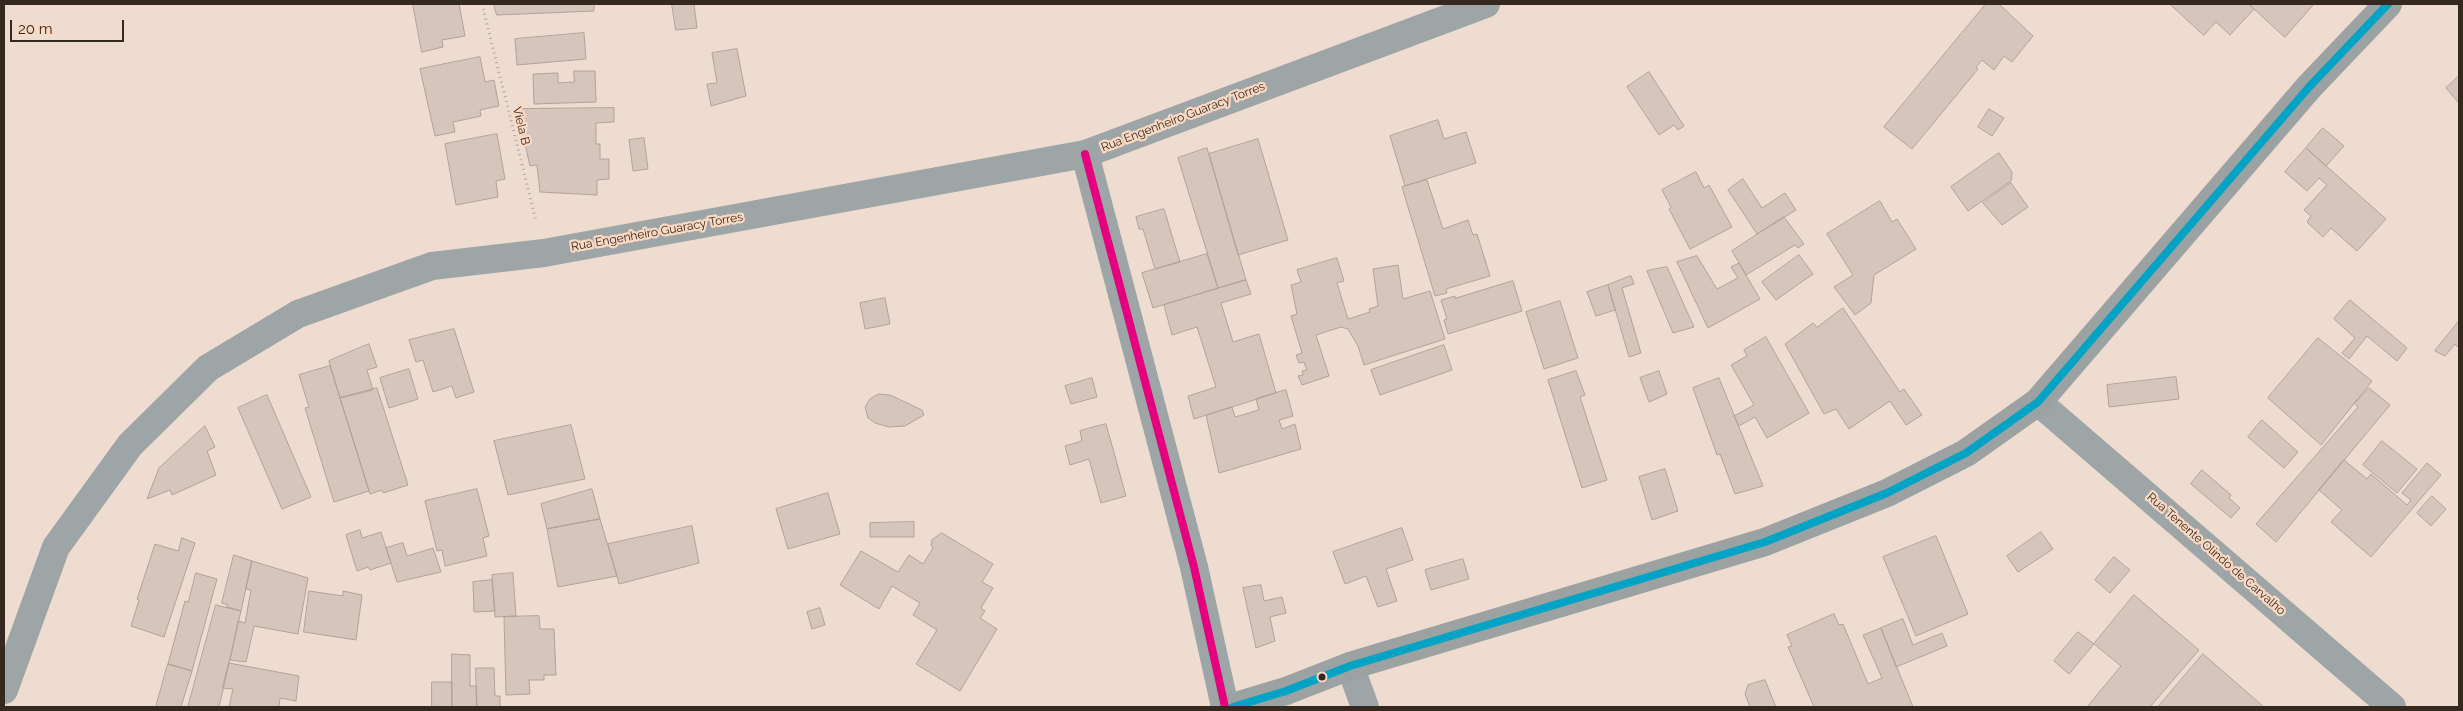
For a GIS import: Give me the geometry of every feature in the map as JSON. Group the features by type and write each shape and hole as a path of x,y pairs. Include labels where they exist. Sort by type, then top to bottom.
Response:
{"main road":[{"path":"1233,707 1286,691 1350,666 1765,542 1887,493 1966,453 2038,402 2308,87 2388,4"}],"street":[{"name":"Rua Engenheiro Guaracy Torres","path":"4,690 56,547 130,445 208,368 298,314 432,266 544,252 1085,154 1486,4"},
{"path":"1085,154 1194,567 1225,707"},
{"name":"Rua Tenente Olindo de Carvalho","path":"2038,402 2392,707"},
{"path":"1350,666 1365,707"}],"path":[{"name":"Viela B","path":"482,4 544,252"}],"building":[{"path":"413,4 459,4 465,36 442,40 443,47 422,52"},
{"path":"494,4 594,4 594,11 497,15"},
{"path":"672,4 694,4 697,28 676,30"},
{"path":"1986,4 1999,4 2033,36 2012,62 2004,56 1994,70 1982,60 1976,67 1978,69 1912,149 1884,127"},
{"path":"2170,4 2249,4 2254,9 2230,35 2216,22 2204,35"},
{"path":"2249,4 2314,4 2285,37"},
{"path":"584,33 586,59 517,65 515,39"},
{"path":"737,49 746,96 711,106 707,84 717,83 712,53"},
{"path":"480,57 485,82 494,80 499,106 480,110 481,116 453,122 455,132 435,136 420,69"},
{"path":"574,71 595,71 596,102 534,104 533,74 558,73 558,83 574,82"},
{"path":"1649,72 1684,126 1678,130 1674,125 1659,135 1627,87"},
{"path":"2459,76 2459,103 2446,88"},
{"path":"614,108 614,122 596,123 596,144 600,144 600,159 609,159 609,179 597,180 597,195 540,192 537,165 530,166 517,109"},
{"path":"1989,109 2004,118 1992,136 1978,127"},
{"path":"1438,120 1444,139 1466,132 1476,163 1405,186 1390,136"},
{"path":"2323,128 2344,146 2326,166 2306,148"},
{"path":"497,134 505,179 496,181 498,197 456,205 445,144"},
{"path":"644,138 648,169 633,171 629,140"},
{"path":"1258,139 1288,240 1238,255 1209,154"},
{"path":"1207,148 1246,280 1218,288 1178,158"},
{"path":"2306,148 2386,219 2357,251 2331,228 2323,237 2307,222 2311,216 2304,210 2327,185 2319,178 2307,191 2285,172"},
{"path":"1999,153 2012,172 2011,181 1968,211 1951,187"},
{"path":"1696,172 1704,188 1709,185 1732,227 1690,249 1669,209 1671,207 1662,190"},
{"path":"1743,179 1762,208 1785,193 1796,210 1757,234 1728,190"},
{"path":"1427,180 1443,229 1468,220 1473,235 1477,234 1490,276 1446,289 1447,293 1435,296 1402,187"},
{"path":"2011,183 2028,207 2002,225 1983,203"},
{"path":"1880,201 1892,222 1897,219 1916,249 1874,275 1871,303 1855,315 1834,287 1853,275 1827,234"},
{"path":"1164,209 1180,262 1155,269 1143,229 1139,229 1136,217"},
{"path":"1784,217 1804,244 1798,248 1795,245 1746,275 1732,251"},
{"path":"1207,254 1218,288 1153,308 1142,273"},
{"path":"1799,255 1813,274 1776,300 1762,282"},
{"path":"1697,256 1717,289 1738,278 1731,267 1739,263 1760,299 1708,328 1677,262"},
{"path":"1337,258 1344,281 1337,283 1348,319 1370,312 1369,309 1378,306 1373,269 1398,265 1403,299 1430,291 1445,339 1364,365 1358,346 1348,329 1341,327 1316,335 1329,376 1302,385 1298,376 1303,375 1302,371 1307,370 1304,362 1299,363 1296,355 1302,353 1291,316 1297,314 1291,285 1301,282 1297,270"},
{"path":"1667,267 1694,327 1673,333 1647,271"},
{"path":"1631,276 1634,284 1622,288 1641,353 1629,357 1608,285"},
{"path":"1246,280 1251,294 1221,303 1233,342 1259,334 1276,393 1194,419 1188,396 1216,387 1197,327 1172,335 1164,305"},
{"path":"1513,281 1522,311 1448,334 1444,320 1447,319 1441,300 1455,296 1455,298"},
{"path":"1608,285 1615,310 1596,316 1587,292"},
{"path":"885,298 890,324 865,329 860,303"},
{"path":"2350,300 2407,348 2397,361 2367,336 2349,359 2342,353 2355,338 2334,319"},
{"path":"1560,301 1578,358 1544,369 1526,312"},
{"path":"1843,308 1900,392 1904,389 1922,415 1906,425 1890,401 1849,429 1836,409 1824,414 1785,344 1813,323 1817,327"},
{"path":"2459,321 2459,348 2455,344 2445,356 2435,351"},
{"path":"454,329 474,392 456,398 452,386 433,392 423,360 416,362 409,340"},
{"path":"1766,337 1809,413 1767,438 1755,417 1739,426 1734,416 1754,405 1731,365 1747,356 1744,350"},
{"path":"2318,338 2372,381 2321,445 2268,398"},
{"path":"369,344 377,367 367,370 373,390 340,398 329,361"},
{"path":"1444,345 1452,370 1380,395 1371,370"},
{"path":"330,366 369,491 334,502 305,408 309,407 299,375"},
{"path":"409,369 418,399 389,408 380,378"},
{"path":"1576,371 1585,395 1580,397 1607,480 1582,488 1548,380"},
{"path":"1659,371 1667,394 1649,402 1640,378"},
{"path":"2176,377 2179,399 2109,407 2107,385"},
{"path":"1092,378 1097,397 1071,404 1065,386"},
{"path":"1719,378 1763,486 1735,494 1720,454 1717,455 1693,388"},
{"path":"377,388 408,485 383,493 382,490 370,494 340,398"},
{"path":"2369,388 2390,405 2276,542 2256,524 2358,407 2355,404"},
{"path":"1286,390 1293,416 1279,420 1282,429 1295,424 1301,449 1219,473 1206,415 1232,407 1235,417 1259,410 1256,399"},
{"path":"879,394 890,395 922,410 924,415 905,426 889,427 875,423 868,418 865,407 870,399"},
{"path":"267,395 311,497 282,509 238,408"},
{"path":"2262,420 2298,452 2284,468 2248,437"},
{"path":"1106,424 1126,496 1101,503 1089,459 1070,465 1065,446 1082,441 1080,431"},
{"path":"571,425 585,479 508,495 494,441"},
{"path":"205,426 215,447 207,451 216,475 172,495 170,490 147,499 159,468"},
{"path":"2382,441 2417,469 2397,493 2363,465"},
{"path":"2344,460 2367,479 2371,474 2407,505 2411,500 2402,493 2427,463 2441,475 2371,557 2331,522 2342,510 2319,490"},
{"path":"1665,469 1678,511 1652,520 1639,477"},
{"path":"2202,470 2231,495 2229,498 2240,508 2231,518 2191,484"},
{"path":"477,489 489,536 483,538 487,556 445,566 442,550 437,551 425,501"},
{"path":"592,489 600,519 547,529 541,504"},
{"path":"828,493 840,534 788,549 776,509"},
{"path":"2432,496 2446,509 2431,526 2417,513"},
{"path":"600,519 617,576 558,587 547,529"},
{"path":"914,522 914,537 870,537 870,523"},
{"path":"692,526 699,563 619,584 608,544"},
{"path":"1402,528 1413,560 1386,569 1397,601 1378,607 1366,576 1345,584 1333,552"},
{"path":"360,530 362,538 381,532 391,563 370,570 368,567 357,571 346,535"},
{"path":"2041,532 2053,549 2018,572 2007,556"},
{"path":"942,533 993,564 982,582 993,588 981,608 985,611 980,618 997,629 960,691 916,664 937,630 913,615 920,603 892,586 879,609 840,585 861,551 898,572 909,555 923,564 933,548 931,546 932,540"},
{"path":"1936,536 1968,614 1916,636 1883,557"},
{"path":"182,538 195,543 164,637 131,626 139,600 137,599 155,544 178,551"},
{"path":"403,543 407,556 433,548 441,572 397,582 386,548"},
{"path":"234,555 252,561 241,611 227,607 228,605 222,603"},
{"path":"2114,557 2130,570 2110,593 2095,580"},
{"path":"1463,559 1469,579 1431,590 1425,570"},
{"path":"252,561 308,578 298,634 254,626 246,662 230,660 238,621 245,623 251,590 246,589"},
{"path":"196,573 217,579 192,671 168,664 185,601 188,602"},
{"path":"513,573 516,616 495,617 492,575"},
{"path":"492,580 495,611 474,612 473,582"},
{"path":"1261,585 1264,601 1282,597 1286,613 1270,617 1275,641 1256,648 1243,588"},
{"path":"309,591 343,596 343,591 362,595 356,640 304,632"},
{"path":"2134,595 2199,650 2150,707 2087,707 2121,666 2094,644"},
{"path":"216,605 241,611 219,707 188,707"},
{"path":"820,608 825,625 812,629 807,612"},
{"path":"1834,614 1839,625 1843,624 1868,684 1882,678 1863,635 1881,628 1913,707 1814,707 1788,647 1792,646 1787,635"},
{"path":"539,616 540,629 554,629 556,675 544,675 544,680 529,680 530,694 506,695 504,617"},
{"path":"1903,619 1913,645 1942,633 1947,646 1896,667 1881,628"},
{"path":"2078,632 2094,644 2069,674 2054,661"},
{"path":"452,654 470,655 470,686 476,686 477,707 452,707"},
{"path":"2203,654 2264,707 2158,707"},
{"path":"229,663 299,676 296,701 280,698 279,707 229,707 233,689 223,688"},
{"path":"168,664 192,671 181,707 156,707"},
{"path":"476,668 494,668 495,696 500,696 500,707 477,707"},
{"path":"1765,680 1776,707 1750,707 1745,694 1748,685"},
{"path":"432,682 452,682 452,707 432,707"}],"transit line":[{"path":"1233,707 1286,691 1350,666 1765,542 1887,493 1966,453 2038,402 2309,87 2388,4"},
{"path":"1085,154 1194,567 1225,707"}]}
